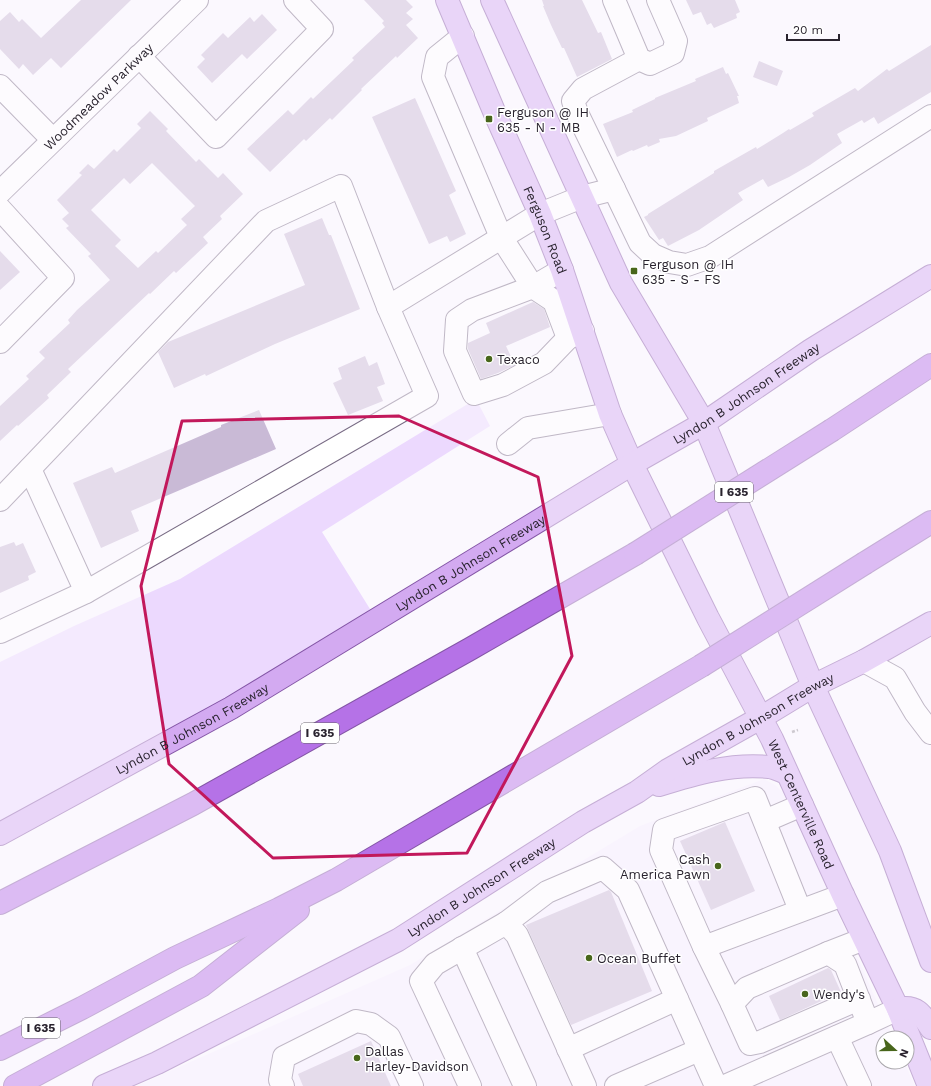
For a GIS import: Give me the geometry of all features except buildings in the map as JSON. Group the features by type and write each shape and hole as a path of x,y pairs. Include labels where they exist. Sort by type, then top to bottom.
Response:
{"highway":[{"name":"I 635","path":"0,903 193,804 470,650 635,554 832,430 931,365"},
{"name":"I 635","path":"0,1049 82,1008 175,958 279,909 336,880 701,666 931,522"},
{"path":"15,1086 201,986 336,880"}],"main road":[{"name":"Ferguson Road","path":"447,0 496,116 540,214 562,270 576,335 632,464"},
{"path":"492,0 622,283 704,423 814,686 890,851 931,961"},
{"name":"Lyndon B Johnson Freeway","path":"0,834 231,708 632,464 704,423 811,350 931,276"},
{"name":"West Centerville Road","path":"632,464 708,618 762,717 843,895 898,1009 929,1086"},
{"name":"Lyndon B Johnson Freeway","path":"104,1086 157,1063 398,940 583,822 637,792 668,770 814,686 864,661 931,623"},
{"path":"637,792 700,773 736,766 770,767 787,773"},
{"path":"898,1009 911,1009 921,1013 931,1028"}],"street":[{"path":"139,56 216,137 322,29 295,0"},
{"path":"614,0 639,59 650,64 673,53 676,41 658,0"},
{"name":"Woodmeadow Parkway","path":"0,192 194,1"},
{"path":"463,36 437,57 433,77 501,237 533,288 554,301 576,335 544,363 504,385 474,394 456,351 458,320 472,310 533,288 562,270"},
{"path":"639,59 583,89 573,101 577,113 640,243 653,255 678,264 687,265 710,257 931,116"},
{"path":"0,86 53,140"},
{"path":"0,500 266,221 341,186 388,307 427,396 86,592 0,632"},
{"path":"388,307 540,214 582,198 614,189"},
{"path":"0,209 63,278 0,342"},
{"path":"508,444 528,428 610,414"},
{"path":"30,469 86,592"},
{"path":"864,661 895,678 915,712 931,733"},
{"path":"754,1077 750,1044 704,947 661,850 664,830 755,798 800,910"},
{"path":"765,821 802,805"},
{"path":"470,1086 421,981 435,964 506,923 547,892 603,868 628,890 716,1086"},
{"path":"704,947 843,895"},
{"path":"506,923 517,935 585,1086"},
{"path":"732,1004 746,988 864,939"},
{"path":"462,948 525,1086"},
{"path":"828,953 845,964 868,1023"},
{"path":"568,1049 677,999"},
{"path":"750,1044 760,1042 859,999"},
{"path":"836,1009 841,1035 860,1086"},
{"path":"725,1086 754,1077 898,1009"},
{"path":"283,1086 280,1080 284,1057 356,1021 371,1024 389,1037 412,1086"},
{"path":"616,1086 699,1050"}],"path":[{"path":"792,732 798,730"}],"highlighted area":[{"path":"399,416 538,477 572,656 467,853 273,858 169,764 141,586 182,421"}],"shaded area":[{"path":"476,399 490,426 322,532 370,609 339,642 0,838 0,662 74,626 180,579"},
{"path":"764,779 775,785 785,794 889,1030 875,1030 875,1070 908,1070 915,1086 136,1086 410,965 640,826"}],"place":[{"name":"Ferguson @ IH 635 - N - MB","path":"489,119"},
{"name":"Ferguson @ IH 635 - S - FS","path":"634,271"},
{"name":"Texaco","path":"489,359"},
{"name":"Cash America Pawn","path":"718,866"},
{"name":"Ocean Buffet","path":"589,958"},
{"name":"Wendy's","path":"805,994"},
{"name":"Dallas Harley-Davidson","path":"357,1058"}]}
